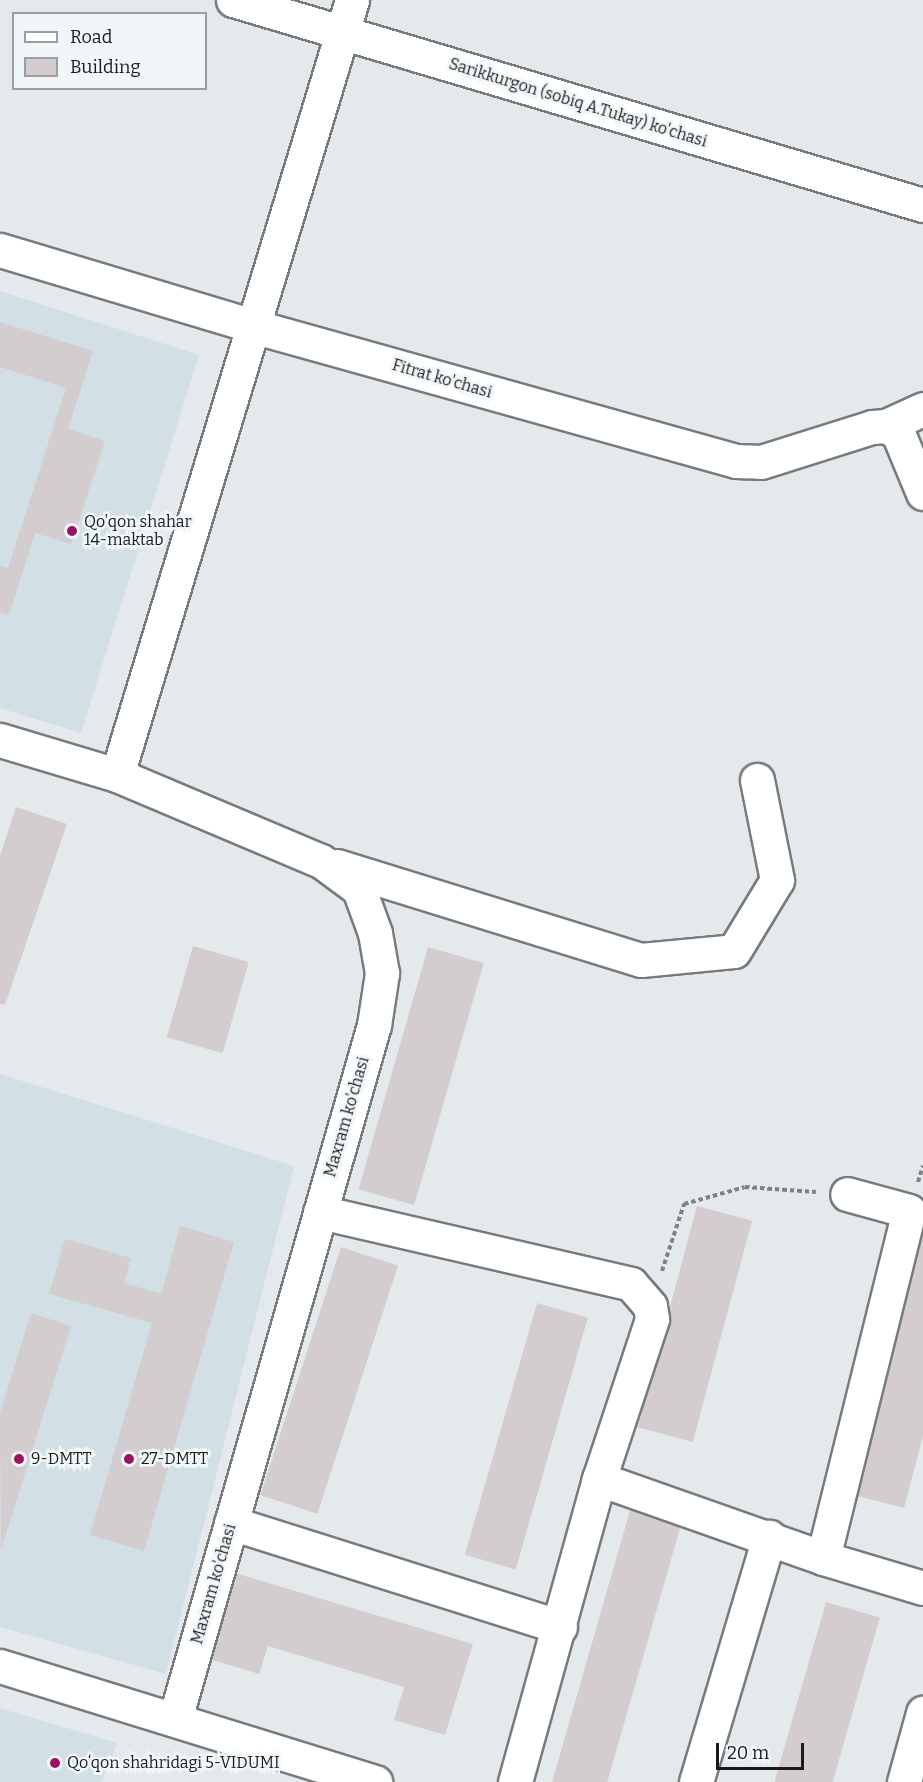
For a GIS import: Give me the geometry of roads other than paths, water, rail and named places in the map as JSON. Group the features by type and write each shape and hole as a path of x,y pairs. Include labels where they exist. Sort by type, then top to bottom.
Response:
{"street":[{"name":"Sarikkurgon (sobiq A.Tukay) ko'chasi","path":"233,0 923,205"},
{"path":"117,775 256,327 352,0"},
{"name":"Fitrat ko'chasi","path":"0,250 256,327 736,461 761,462 872,427 886,426 923,409"},
{"path":"886,426 898,433 923,493"},
{"name":"Maxram ko'chasi","path":"0,740 117,775 321,861 359,889 375,933 382,973 374,1025 175,1719"},
{"path":"321,861 641,960 734,951 777,880 757,780"},
{"path":"822,1558 909,1211 847,1194"},
{"path":"320,1212 631,1284 650,1306 652,1319 599,1479 560,1627 514,1782"},
{"path":"599,1479 769,1537 822,1558 923,1588"},
{"path":"231,1523 560,1627"},
{"path":"696,1782 769,1537"},
{"path":"0,1666 375,1782"},
{"path":"904,1782 923,1713"}],"place":[{"name":"Qo'qon shahar 14-maktab","path":"72,531"},
{"name":"9-DMTT","path":"19,1459"},
{"name":"27-DMTT","path":"129,1459"},
{"name":"Qoʻqon shahridagi 5-VIDUMI","path":"55,1763"}]}
